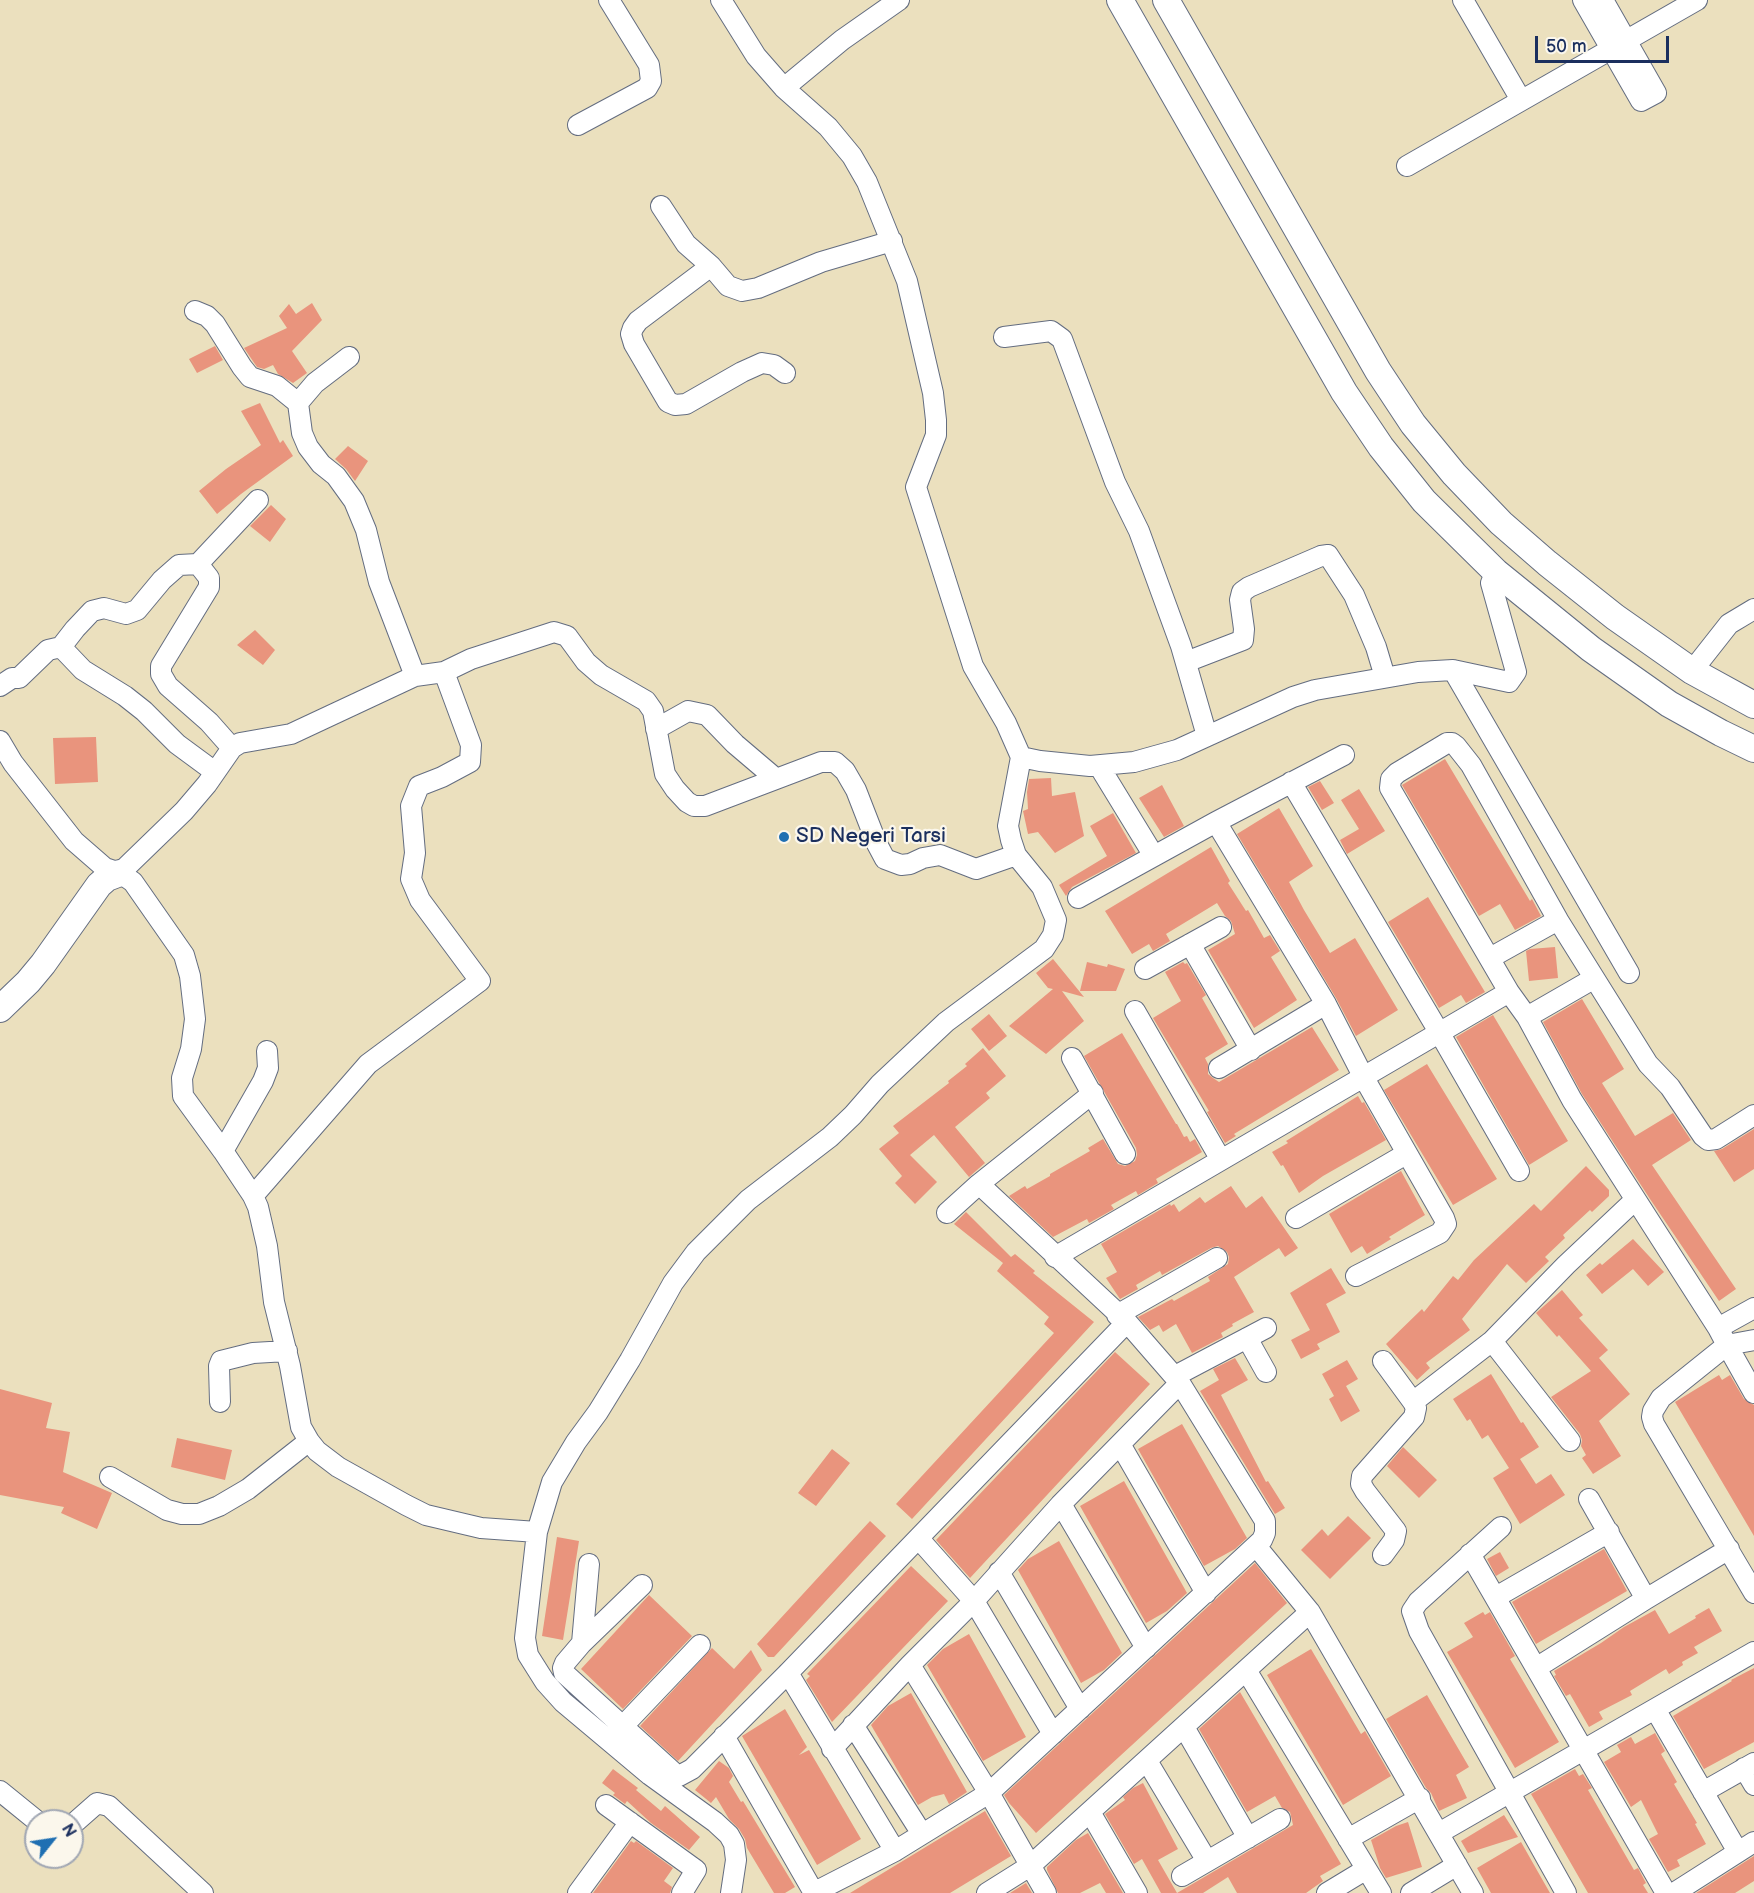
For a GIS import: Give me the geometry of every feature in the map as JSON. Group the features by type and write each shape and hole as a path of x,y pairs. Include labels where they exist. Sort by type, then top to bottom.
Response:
{"street":[{"path":"578,125 647,88 651,81 649,65 609,0"},
{"path":"721,0 756,56 784,88 828,128 852,156 867,182 907,281 933,393 936,420 936,435 918,478 917,493 973,666 1006,723 1021,757 1008,826 1016,855 1042,887 1056,920 1053,935 1044,949 946,1022 880,1084 830,1137 748,1200 696,1252 673,1283 625,1368 552,1482 537,1532 525,1638 528,1655 533,1665 562,1702 729,1835 734,1844 736,1860 731,1893"},
{"path":"784,88 842,40 899,0"},
{"path":"1152,0 1124,7 1344,393 1381,447 1424,501 1496,572 1592,649 1669,704 1754,749"},
{"path":"1166,0 1378,371 1413,424 1454,474 1501,523 1615,617 1692,671 1754,705"},
{"path":"1463,0 1521,100"},
{"path":"1583,0 1619,45"},
{"path":"1603,0 1619,45"},
{"path":"1407,166 1692,1"},
{"path":"661,206 686,244 711,266 728,286 742,291 758,288 821,262 892,241"},
{"path":"711,266 638,321 631,334 634,344 668,402 675,405 686,404 762,363 774,365 785,373"},
{"path":"195,311 207,316 215,324 250,377 277,386 298,403 302,433 308,447 321,464 336,476 354,501 366,530 379,582 415,676"},
{"path":"1004,337 1051,331 1062,339 1115,482 1139,531 1186,662 1207,736"},
{"path":"298,403 315,383 349,357"},
{"path":"0,686 12,678 19,678 48,650 61,647 92,611 104,608 126,614 137,610 162,580 179,565 198,564 258,500"},
{"path":"1186,662 1243,640 1244,629 1240,600 1242,592 1321,556 1328,555 1354,595 1376,647 1385,677"},
{"path":"198,564 209,578 209,587 161,666 161,674 168,686 209,722 232,748"},
{"path":"1021,757 1099,766 1134,762 1177,750 1293,697 1315,690 1385,677 1454,670 1509,682 1516,672 1491,583 1496,572"},
{"path":"1669,704 1729,624 1754,609"},
{"path":"0,1009 44,964 99,885 120,873 184,811 232,748 240,743 291,734 415,676 444,672 471,659 547,633 560,633 567,636 586,662 601,675 637,693 646,701 653,711 665,774 675,789 694,806 705,806 821,762 835,762 856,789 885,859 901,865 940,855 976,869 1016,855"},
{"path":"61,647 83,670 125,696 144,711 177,744 215,772"},
{"path":"1454,670 1629,973"},
{"path":"253,1196 368,1064 480,981 420,900 411,879 416,853 411,806 419,786 470,762 471,745 444,672"},
{"path":"656,729 688,711 707,715 735,744 775,778"},
{"path":"0,741 13,763 74,841 105,868 120,873 134,882 188,964 195,1019 191,1049 181,1086 183,1096 253,1196 264,1233 274,1302 287,1351 302,1427 309,1441 317,1451 338,1467 426,1515 481,1528 537,1532"},
{"path":"1754,1115 1716,1139 1708,1140 1702,1136 1670,1087 1648,1064 1593,979 1471,765 1456,746 1447,743 1397,773 1391,779 1390,788 1509,992 1527,1017 1572,1100 1718,1328 1754,1393"},
{"path":"1078,898 1344,755"},
{"path":"1099,766 1154,856"},
{"path":"1291,782 1519,1171"},
{"path":"1216,822 1326,1004 1364,1078 1446,1224 1440,1233 1356,1276"},
{"path":"1490,958 1558,920"},
{"path":"1145,969 1221,927"},
{"path":"1190,944 1251,1050"},
{"path":"1527,1017 1593,979"},
{"path":"1055,1257 1509,992"},
{"path":"1220,1068 1326,1004"},
{"path":"1135,1011 1221,1160"},
{"path":"223,1151 263,1081 268,1068 267,1051"},
{"path":"1072,1058 1125,1154"},
{"path":"947,1213 979,1184 1093,1093"},
{"path":"1296,1218 1406,1154"},
{"path":"724,1736 813,1893 895,1851 989,1793 1262,1540 1265,1533 1265,1521 1177,1379 1122,1319 979,1184"},
{"path":"1413,1402 1492,1341 1566,1265 1635,1200"},
{"path":"642,1585 564,1663 564,1673 679,1776 692,1769 919,1539 1122,1319 1217,1257"},
{"path":"1718,1328 1754,1308"},
{"path":"832,1749 910,1665 974,1601 1177,1379 1266,1328"},
{"path":"1247,1338 1266,1372"},
{"path":"1754,1340 1727,1345 1661,1398 1652,1417 1754,1593"},
{"path":"1492,1341 1570,1441"},
{"path":"220,1402 219,1366 221,1361 253,1353 287,1351"},
{"path":"1383,1361 1413,1402 1416,1412 1362,1476 1361,1484 1365,1491 1396,1531 1394,1540 1383,1555"},
{"path":"110,1477 167,1510 182,1514 199,1514 219,1506 248,1489 309,1441"},
{"path":"1120,1444 1206,1593"},
{"path":"1589,1499 1646,1599"},
{"path":"1061,1504 1146,1648"},
{"path":"1501,1527 1418,1602 1412,1611 1419,1631 1566,1893"},
{"path":"1496,1597 1609,1532"},
{"path":"919,1539 974,1601 1053,1734"},
{"path":"1256,1546 1310,1612 1420,1798 1473,1893"},
{"path":"1536,1668 1729,1549"},
{"path":"1470,1554 1666,1893"},
{"path":"582,1643 590,1564"},
{"path":"999,1572 1080,1709"},
{"path":"987,1893 1030,1866 1310,1612"},
{"path":"623,1726 700,1645"},
{"path":"1439,1833 1754,1652"},
{"path":"910,1665 989,1793 1046,1893"},
{"path":"1246,1670 1381,1893"},
{"path":"788,1673 895,1851"},
{"path":"1655,1709 1703,1792 1746,1847 1674,1893"},
{"path":"853,1725 922,1834"},
{"path":"1184,1727 1248,1838"},
{"path":"1147,1761 1207,1862"},
{"path":"1703,1792 1751,1772"},
{"path":"0,1791 24,1810"},
{"path":"1348,1839 1420,1798"},
{"path":"84,1815 97,1803 109,1806 202,1893"},
{"path":"606,1805 696,1870 682,1893"},
{"path":"1090,1812 1137,1893"},
{"path":"1182,1876 1280,1819"},
{"path":"578,1893 630,1822"},
{"path":"1411,1893 1457,1865"},
{"path":"1327,1893 1365,1870"}],"building":[{"path":"312,303 322,320 292,351 307,373 293,383 278,374 273,365 264,369 257,367 244,348 287,328 279,316 289,304 296,314"},
{"path":"215,346 223,360 197,373 189,359"},
{"path":"260,403 280,443 283,440 293,456 217,514 199,491 261,445 241,411"},
{"path":"348,446 368,461 355,481 335,459"},
{"path":"271,505 286,519 270,542 250,526"},
{"path":"255,630 275,650 263,665 237,645"},
{"path":"96,737 98,782 55,784 53,738"},
{"path":"1445,759 1541,916 1515,930 1500,904 1479,916 1402,785"},
{"path":"1051,778 1052,796 1075,792 1084,836 1055,853 1038,832 1028,834 1023,811 1028,809 1029,779"},
{"path":"1320,781 1334,803 1322,810 1308,787"},
{"path":"1162,785 1184,826 1164,837 1139,798"},
{"path":"1359,789 1385,831 1347,854 1340,840 1359,829 1341,800"},
{"path":"1279,808 1313,866 1289,882 1304,910 1330,953 1355,938 1398,1010 1356,1036 1336,998 1237,834"},
{"path":"1113,813 1136,853 1072,887 1066,896 1059,885 1107,856 1090,826"},
{"path":"1211,847 1230,881 1228,883 1246,911 1248,910 1264,938 1270,935 1280,951 1271,957 1297,1000 1254,1028 1208,950 1235,934 1231,921 1217,903 1166,934 1170,941 1153,951 1149,944 1132,954 1105,911"},
{"path":"1428,897 1485,992 1466,1003 1461,995 1439,1008 1388,922"},
{"path":"1555,947 1558,978 1529,981 1526,951"},
{"path":"1053,959 1084,997 1062,991 1084,1021 1046,1054 1009,1026 1053,989 1048,988 1036,973"},
{"path":"1087,962 1107,967 1108,964 1125,969 1116,991 1080,991"},
{"path":"1183,962 1187,963 1206,995 1202,998 1228,1044 1205,1058 1208,1064 1208,1074 1213,1078 1219,1082 1312,1027 1339,1070 1234,1134 1236,1136 1225,1143 1207,1112 1209,1111 1153,1018 1181,1001 1165,972"},
{"path":"1582,999 1624,1069 1602,1083 1635,1136 1673,1113 1691,1140 1652,1165 1736,1289 1719,1301 1582,1094 1543,1022"},
{"path":"989,1014 1007,1036 989,1051 971,1029"},
{"path":"1493,1015 1568,1141 1529,1165 1456,1037"},
{"path":"1122,1033 1184,1137 1187,1136 1190,1142 1195,1139 1202,1152 1156,1179 1158,1183 1138,1195 1136,1191 1111,1205 1114,1209 1089,1223 1087,1219 1053,1237 1009,1196 1025,1186 1027,1189 1050,1176 1090,1151 1088,1148 1103,1139 1118,1164 1125,1166 1135,1161 1136,1148 1084,1056"},
{"path":"983,1048 1006,1076 986,1093 990,1098 955,1127 985,1163 969,1177 934,1135 910,1155 937,1182 915,1204 895,1183 902,1176 879,1149 899,1133 893,1126 949,1083 948,1081 967,1066 965,1064"},
{"path":"1427,1064 1497,1179 1453,1205 1384,1090"},
{"path":"1358,1096 1362,1103 1364,1102 1386,1140 1323,1176 1299,1193 1283,1165 1281,1166 1272,1152"},
{"path":"1754,1129 1754,1169 1734,1182 1714,1151 1722,1149"},
{"path":"1586,1166 1609,1190 1609,1196 1563,1235 1565,1238 1545,1257 1549,1261 1526,1283 1507,1264 1462,1319 1470,1330 1426,1363 1430,1368 1417,1380 1386,1344 1422,1309 1424,1312 1453,1276 1458,1280 1474,1260 1534,1204 1541,1211"},
{"path":"1401,1171 1425,1215 1389,1237 1391,1239 1367,1254 1362,1246 1351,1253 1329,1214"},
{"path":"1231,1186 1246,1208 1262,1196 1298,1248 1285,1257 1279,1248 1234,1277 1254,1312 1232,1324 1233,1326 1221,1333 1223,1337 1192,1353 1176,1324 1163,1332 1159,1325 1150,1330 1138,1317 1210,1281 1208,1277 1228,1264 1227,1252 1218,1246 1211,1248 1162,1275 1160,1271 1136,1285 1138,1289 1120,1299 1106,1278 1117,1272 1101,1244 1170,1204 1171,1206 1174,1204 1179,1212 1200,1197 1205,1203"},
{"path":"966,1212 1011,1257 1015,1254 1035,1271 1033,1273 1094,1322 912,1519 896,1504 1054,1333 1044,1324 1049,1317 997,1271 1003,1263 954,1224"},
{"path":"1633,1239 1664,1272 1648,1286 1633,1269 1602,1294 1586,1275"},
{"path":"1331,1268 1346,1293 1326,1304 1340,1332 1317,1344 1320,1349 1301,1359 1291,1340 1310,1330 1290,1293"},
{"path":"1562,1290 1583,1315 1579,1318 1608,1350 1599,1358 1630,1394 1599,1421 1621,1456 1593,1474 1582,1458 1586,1455 1581,1446 1580,1434 1551,1397 1591,1371 1536,1313"},
{"path":"1115,1352 1150,1384 970,1578 936,1540"},
{"path":"1235,1358 1248,1380 1221,1395 1266,1482 1268,1481 1285,1508 1275,1514 1200,1391 1219,1380 1213,1369"},
{"path":"1347,1360 1358,1379 1346,1386 1360,1411 1341,1422 1329,1399 1334,1396 1322,1374"},
{"path":"1491,1374 1521,1423 1523,1422 1539,1447 1520,1459 1536,1484 1551,1474 1565,1495 1520,1524 1493,1478 1509,1468 1488,1435 1482,1439 1470,1419 1467,1421 1453,1399"},
{"path":"1719,1375 1722,1380 1730,1375 1744,1399 1754,1405 1754,1536 1675,1402"},
{"path":"0,1389 52,1403 46,1428 70,1432 63,1472 112,1493 97,1529 61,1513 64,1507 0,1495"},
{"path":"1182,1424 1247,1538 1235,1549 1204,1566 1138,1449"},
{"path":"177,1438 232,1450 225,1480 171,1467"},
{"path":"1403,1447 1437,1480 1419,1498 1387,1466"},
{"path":"832,1449 850,1463 816,1506 798,1493"},
{"path":"1124,1481 1187,1593 1167,1611 1146,1623 1080,1506"},
{"path":"1348,1516 1371,1538 1330,1579 1301,1550 1322,1529 1328,1536"},
{"path":"870,1521 886,1536 774,1657 768,1657 757,1644"},
{"path":"557,1537 579,1541 563,1640 542,1636"},
{"path":"1059,1541 1122,1653 1104,1670 1081,1683 1018,1570 1028,1559"},
{"path":"1604,1549 1627,1591 1536,1644 1512,1602"},
{"path":"1500,1552 1509,1568 1496,1576 1487,1559"},
{"path":"1255,1563 1287,1603 1036,1833 1004,1795"},
{"path":"911,1566 948,1601 832,1722 806,1680 810,1676 807,1674"},
{"path":"649,1595 692,1636 623,1709 581,1669"},
{"path":"1709,1608 1722,1631 1694,1647 1698,1653 1682,1662 1683,1665 1669,1674 1666,1669 1630,1691 1632,1695 1599,1712 1603,1719 1589,1727 1570,1694 1566,1696 1554,1676 1556,1675 1554,1671 1655,1610 1669,1634"},
{"path":"1483,1612 1485,1615 1490,1612 1515,1656 1510,1659 1559,1742 1515,1768 1447,1652 1473,1637 1464,1623"},
{"path":"969,1634 1026,1737 983,1761 927,1665 943,1649"},
{"path":"712,1648 734,1669 751,1650 762,1670 678,1761 640,1726"},
{"path":"1311,1649 1361,1734 1365,1731 1391,1776 1343,1805 1267,1675"},
{"path":"1754,1668 1754,1742 1704,1769 1673,1716"},
{"path":"1240,1692 1341,1864 1320,1876 1323,1881 1306,1893 1237,1893 1228,1877 1203,1893 1177,1893 1293,1825 1290,1812 1282,1808 1275,1796 1247,1812 1199,1729"},
{"path":"911,1693 967,1792 949,1804 944,1794 932,1797 918,1805 871,1725 888,1706"},
{"path":"1427,1695 1469,1767 1456,1775 1467,1798 1439,1811 1431,1793 1386,1719"},
{"path":"785,1709 807,1747 799,1755 809,1750 861,1839 817,1865 742,1736"},
{"path":"1655,1733 1665,1751 1661,1754 1677,1782 1674,1784 1697,1823 1695,1824 1706,1844 1677,1860 1680,1866 1668,1872 1649,1839 1658,1834 1641,1800 1631,1807 1604,1762 1621,1752 1617,1745 1631,1737 1635,1744"},
{"path":"719,1761 729,1768 733,1776 729,1782 795,1887 785,1893 774,1893 747,1848 739,1829 729,1819 716,1797 711,1803 695,1790"},
{"path":"613,1769 638,1788 636,1790 661,1811 665,1806 700,1837 689,1850 651,1823 627,1801 625,1804 613,1795 615,1793 602,1783"},
{"path":"1575,1769 1579,1776 1583,1774 1592,1788 1588,1790 1634,1870 1638,1868 1646,1883 1643,1885 1648,1893 1588,1893 1531,1794"},
{"path":"1143,1783 1178,1849 1158,1860 1177,1893 1161,1893 1142,1859 1134,1864 1105,1814 1125,1800 1123,1797 1133,1788"},
{"path":"985,1811 1011,1856 950,1893 850,1893"},
{"path":"1504,1815 1518,1837 1468,1853 1461,1841"},
{"path":"1408,1822 1422,1867 1386,1878 1380,1868 1371,1840"},
{"path":"1088,1833 1123,1893 1106,1893 1100,1883 1080,1893 1058,1893 1047,1867 1076,1840"},
{"path":"631,1841 634,1843 636,1841 673,1868 664,1881 672,1887 670,1893 593,1893"},
{"path":"1521,1842 1550,1893 1491,1893 1477,1868"},
{"path":"1754,1856 1754,1881 1735,1893 1696,1893"},
{"path":"1026,1883 1032,1893 1010,1893"}],"place":[{"name":"SD Negeri Tarsi","path":"784,837"}]}
